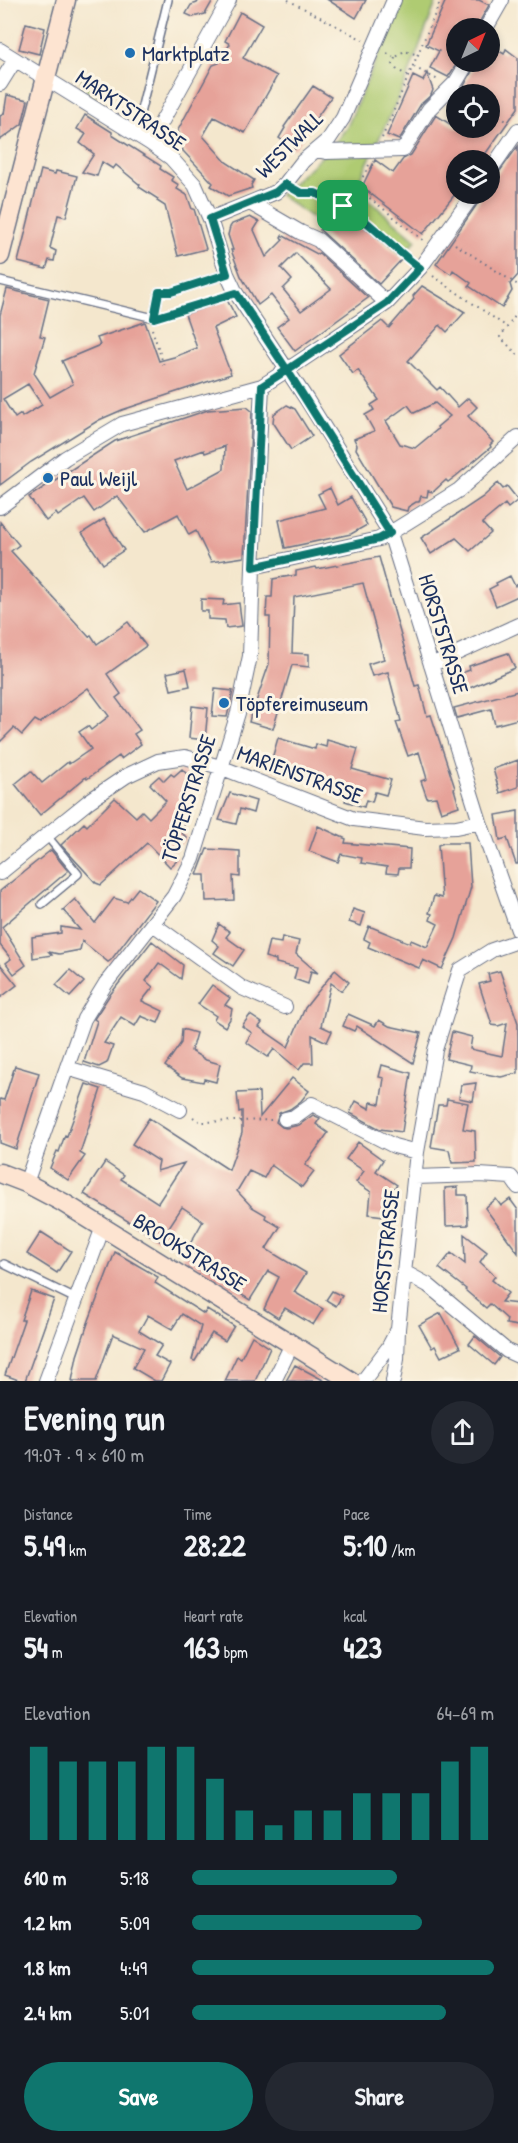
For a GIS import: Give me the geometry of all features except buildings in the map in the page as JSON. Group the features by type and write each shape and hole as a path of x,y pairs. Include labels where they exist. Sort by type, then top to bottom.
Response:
{"main road":[{"path":"0,256 66,0"},
{"name":"BROOKSTRASSE","path":"0,1173 26,1183 103,1227 351,1381"}],"street":[{"path":"150,143 229,0"},
{"name":"WESTWALL","path":"210,219 276,192 303,161 338,128 394,0"},
{"path":"492,18 502,0"},
{"name":"MARKTSTRASSE","path":"0,50 150,143 184,171 195,185 210,219 227,274 236,293 287,370"},
{"path":"0,84 15,60"},
{"path":"316,150 326,152 403,150 429,109 456,82 462,72"},
{"path":"500,151 513,126"},
{"path":"250,203 324,245 387,303"},
{"path":"0,507 65,458 123,424 262,386 287,370 387,303 420,268 467,204"},
{"name":"HORSTSTRASSE","path":"287,370 390,533 480,822 518,930"},
{"name":"TÖPFERSTRASSE","path":"26,1183 84,1019 106,983 174,896 193,859 238,713 250,656 262,386"},
{"path":"253,567 379,539 459,490 518,437"},
{"path":"431,665 518,626"},
{"name":"MARIENSTRASSE","path":"0,873 89,801 126,776 158,761 185,757 220,767 354,819 425,828 456,827 480,822"},
{"path":"153,924 242,988 285,1007"},
{"name":"HORSTSTRASSE","path":"393,1381 398,1359 398,1329 417,1152 435,1050 460,970 492,950 518,941"},
{"path":"67,1068 144,1091 180,1110"},
{"path":"285,1119 294,1117 312,1104 394,1146 417,1152"},
{"name":"HORSTSTRASSE","path":"415,1177 479,1175 511,1177 518,1187"},
{"path":"46,1381 103,1227"},
{"path":"404,1272 428,1285 507,1351 518,1356"},
{"name":"HORSTSTRASSE","path":"363,1381 388,1348 398,1329"},
{"path":"274,1381 292,1344"}],"lane":[{"path":"135,134 168,0"},
{"path":"0,280 154,318 159,292 171,292 227,274"},
{"path":"42,904 78,874 47,836"},
{"path":"4,1264 76,1299"}],"path":[{"path":"288,0 395,58"},
{"path":"410,76 397,70 393,64 395,58 404,51 419,56"},
{"path":"500,118 513,126"},
{"path":"285,184 301,193 315,193 354,212 406,258 507,327"},
{"path":"443,237 518,285"},
{"path":"165,369 149,321 236,293"},
{"path":"518,312 500,337 518,355"},
{"path":"180,1110 201,1122 285,1119"}],"green space":[{"path":"402,0 437,0 406,81 362,175 322,225 280,195 331,148 347,127"},
{"path":"82,79 104,85 103,92 95,96 81,86"},
{"path":"359,192 416,240 403,255 346,206"}],"place":[{"name":"Marktplatz","path":"130,53"},
{"name":"Paul Weijl","path":"48,478"},
{"name":"Töpfereimuseum","path":"224,703"}],"route":[{"path":"343,206 315,193 301,193 285,184 276,192 210,219 227,274 171,292 159,292 154,318 236,293 287,370 262,386 253,567 379,539 390,533 287,370 387,303 420,268 354,212 343,206"}]}
